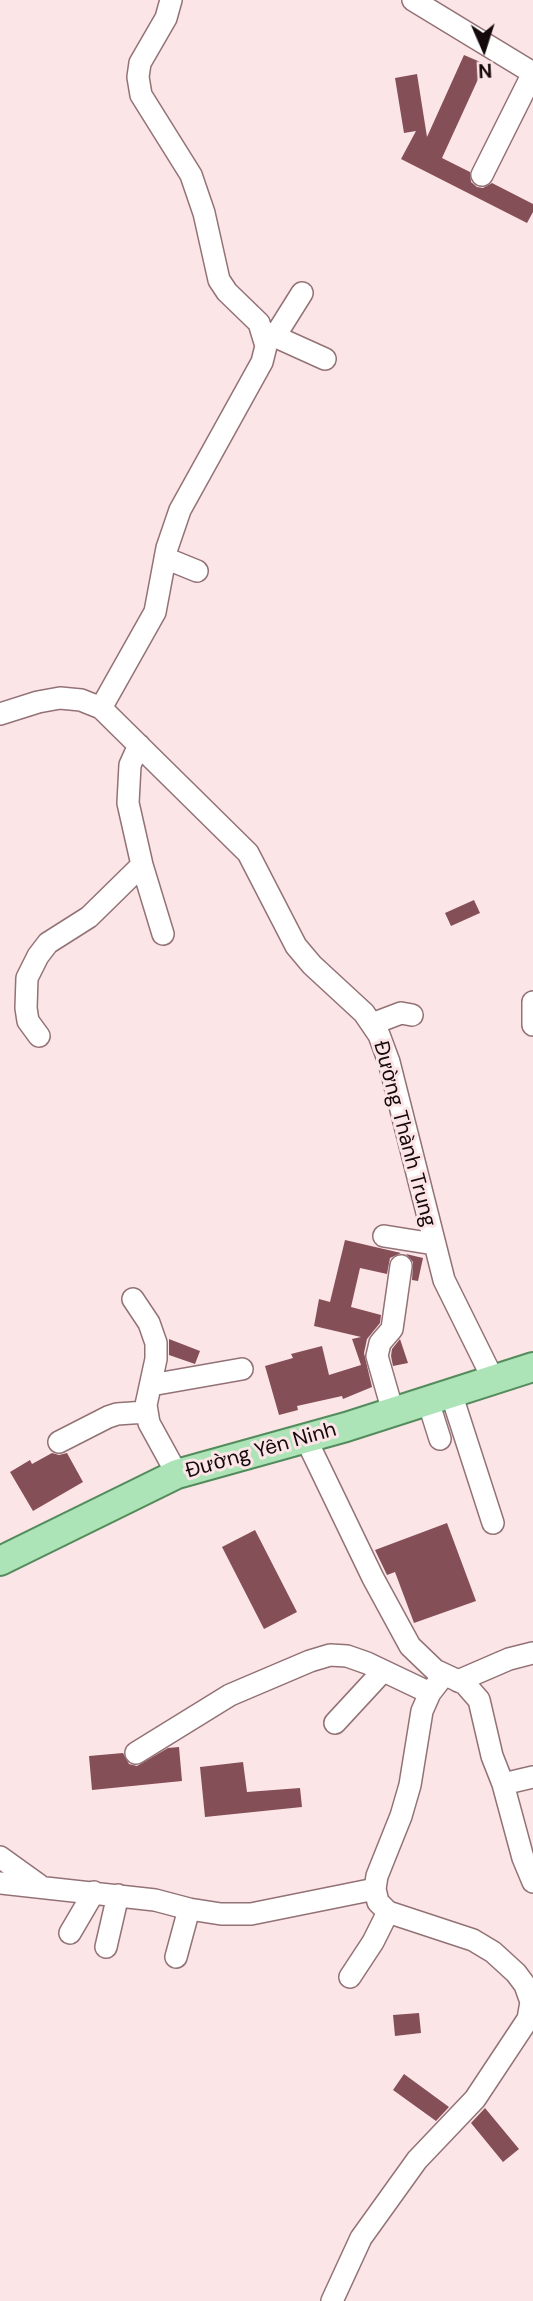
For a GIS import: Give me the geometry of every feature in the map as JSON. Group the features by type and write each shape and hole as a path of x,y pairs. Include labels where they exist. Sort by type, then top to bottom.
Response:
{"main road":[{"name":"Đường Yên Ninh","path":"0,1561 177,1474 346,1427 533,1367"}],"street":[{"path":"171,0 166,19 141,63 138,77 141,95 191,175 204,213 219,280 227,292 269,334 325,359"},
{"path":"413,0 533,73 482,175"},
{"path":"101,708 155,612 165,558 180,510 262,362 269,334 302,293"},
{"path":"165,558 197,571"},
{"name":"Đường Thành Trung","path":"0,714 60,698 81,700 101,708 248,853 290,936 303,955 363,1013 384,1047 434,1244 450,1294 493,1379"},
{"path":"139,745 130,765 128,803 142,865 163,934"},
{"path":"39,1036 28,1021 26,1008 27,978 38,956 48,943 89,917 142,865"},
{"path":"533,1002 533,1026"},
{"path":"372,1024 401,1013 412,1015"},
{"path":"384,1236 434,1244"},
{"path":"393,1412 377,1356 380,1343 392,1329 401,1266"},
{"path":"133,1299 149,1323 156,1343 156,1359 146,1412 149,1423 177,1474"},
{"path":"150,1385 242,1369"},
{"path":"439,1397 440,1439"},
{"path":"439,1397 493,1523"},
{"path":"59,1442 108,1417 146,1412"},
{"path":"305,1437 403,1634 418,1656 471,1689 479,1700 492,1756 533,1882"},
{"path":"332,2301 361,2238 417,2160 475,2099 531,2028 531,2002 525,1985 493,1952 473,1940 388,1912 378,1902 375,1889 377,1876 401,1816 410,1785 422,1711 430,1693 451,1678 533,1653"},
{"path":"136,1753 230,1695 330,1655 347,1656 430,1693"},
{"path":"335,1723 383,1671"},
{"path":"503,1784 533,1777"},
{"path":"0,1857 41,1886"},
{"path":"0,1883 155,1900 221,1914 251,1914 375,1889"},
{"path":"70,1933 94,1892"},
{"path":"106,1947 118,1895"},
{"path":"176,1957 189,1909"},
{"path":"350,1977 373,1942 388,1912"}],"building":[{"path":"464,55 485,64 442,158 470,172 471,182 477,187 483,188 492,183 533,204 533,212 527,223 401,159 416,131 404,133 395,78 417,74 427,137"},
{"path":"474,900 480,913 451,926 445,913"},
{"path":"345,1240 401,1253 390,1258 387,1274 360,1268 351,1307 381,1315 380,1323 367,1339 364,1353 372,1387 343,1399 342,1396 297,1406 298,1410 279,1415 265,1366 293,1358 291,1354 322,1346 329,1375 361,1365 352,1339 361,1337 314,1326 319,1299 330,1302"},
{"path":"406,1254 423,1258 418,1281 412,1280 413,1262"},
{"path":"169,1339 200,1351 195,1364 169,1355"},
{"path":"400,1339 408,1363 393,1366 392,1349"},
{"path":"52,1453 67,1453 83,1482 33,1511 10,1472 30,1460 32,1464"},
{"path":"447,1523 476,1601 414,1623 395,1572 387,1575 375,1550"},
{"path":"255,1530 297,1612 264,1629 222,1547"},
{"path":"179,1747 182,1781 92,1790 89,1756 123,1753 129,1764 137,1766 168,1748"},
{"path":"243,1762 247,1792 300,1788 302,1807 205,1817 200,1767"},
{"path":"419,2013 421,2033 395,2036 393,2015"},
{"path":"404,2074 449,2107 436,2121 393,2090"},
{"path":"485,2108 519,2149 503,2162 471,2123"}]}
